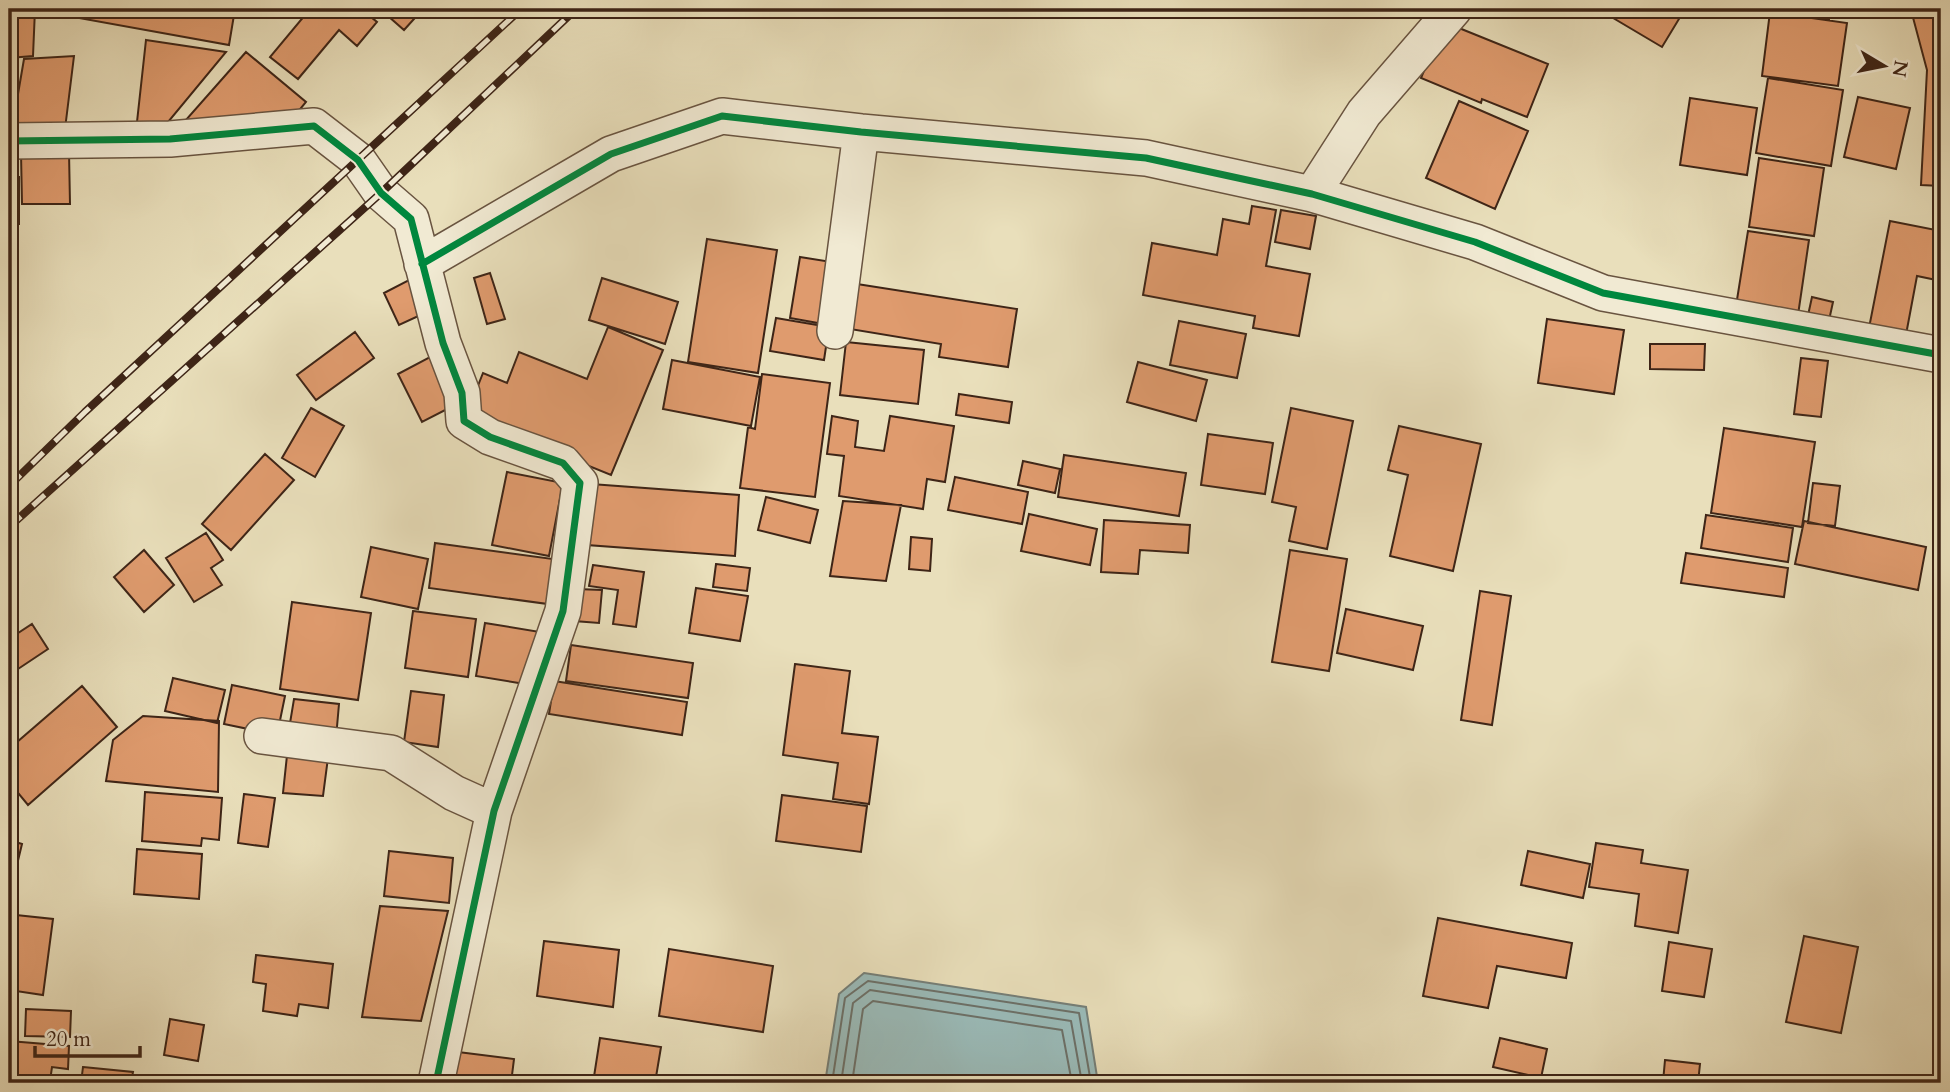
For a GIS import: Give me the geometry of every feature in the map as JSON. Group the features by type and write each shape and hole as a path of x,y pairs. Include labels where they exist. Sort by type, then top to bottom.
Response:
{"street":[{"path":"1312,194 1364,113 1454,9"},
{"path":"422,264 611,154 722,116 861,132 1146,158 1312,194 1475,242 1603,293 1941,355"},
{"path":"9,141 170,139 314,126 358,160 380,193 411,219 443,343 462,393 464,421 490,437 563,463 580,483 563,611 494,811 436,1083"},
{"path":"835,331 861,132"},
{"path":"262,736 391,753 454,793 494,811"}],"water":[{"path":"864,973 1086,1007 1098,1083 825,1083 839,994"}],"building":[{"path":"9,9 35,9 33,56 9,58"},
{"path":"81,9 235,9 229,45 79,18"},
{"path":"310,9 361,9 377,22 357,46 339,30 298,79 270,57"},
{"path":"380,9 423,9 404,30"},
{"path":"1598,9 1685,9 1662,47"},
{"path":"1761,9 1830,9 1829,19"},
{"path":"1941,9 1941,186 1921,185 1927,70 1911,10"},
{"path":"1770,12 1847,23 1838,86 1762,76"},
{"path":"1454,26 1548,64 1527,117 1482,99 1481,103 1421,78 1438,36"},
{"path":"146,40 226,52 159,133 136,131"},
{"path":"246,52 306,102 288,124 177,130"},
{"path":"74,56 65,129 13,123 24,59"},
{"path":"1768,78 1843,90 1831,166 1756,153"},
{"path":"1858,97 1910,108 1896,169 1844,157"},
{"path":"1690,98 1757,108 1747,175 1680,165"},
{"path":"1459,101 1528,131 1495,209 1426,178"},
{"path":"69,152 70,204 22,204 21,153"},
{"path":"1759,158 1824,168 1814,236 1749,227"},
{"path":"9,177 19,177 19,224 9,224"},
{"path":"1252,206 1276,210 1266,266 1310,274 1299,336 1253,328 1255,316 1143,295 1152,243 1217,255 1223,219 1249,224"},
{"path":"1281,210 1316,216 1310,249 1275,242"},
{"path":"1890,221 1941,231 1941,281 1917,276 1905,340 1868,333"},
{"path":"1748,231 1809,240 1798,315 1736,306"},
{"path":"707,239 777,250 758,373 688,362"},
{"path":"800,257 838,263 829,325 790,318"},
{"path":"490,273 505,319 487,324 474,278"},
{"path":"602,278 678,302 665,344 589,320"},
{"path":"409,280 425,313 399,325 384,293"},
{"path":"857,284 1017,309 1008,367 939,357 941,344 850,329"},
{"path":"1812,297 1833,302 1828,325 1807,320"},
{"path":"776,318 829,327 824,360 770,351"},
{"path":"1547,319 1624,330 1614,394 1538,383"},
{"path":"1179,321 1246,334 1237,378 1170,365"},
{"path":"608,327 663,350 611,475 466,416 483,373 507,383 519,352 587,379"},
{"path":"355,332 374,358 316,400 297,375"},
{"path":"846,342 924,350 918,404 840,395"},
{"path":"1650,344 1705,344 1704,370 1650,369"},
{"path":"430,357 455,405 422,422 398,374"},
{"path":"1801,358 1828,361 1821,417 1794,414"},
{"path":"672,360 760,377 751,426 663,409"},
{"path":"1138,362 1207,380 1196,421 1127,402"},
{"path":"762,374 830,383 815,497 740,488 748,427 755,429"},
{"path":"959,394 1012,402 1009,423 956,415"},
{"path":"311,408 344,426 315,477 282,458"},
{"path":"1291,408 1353,421 1327,549 1289,541 1296,507 1272,502"},
{"path":"832,416 858,421 855,447 884,451 890,416 954,426 945,482 927,479 923,509 839,496 844,456 827,454"},
{"path":"1399,426 1481,444 1453,571 1390,556 1408,475 1388,470"},
{"path":"1724,428 1815,442 1802,527 1711,513"},
{"path":"1208,434 1273,443 1265,494 1201,485"},
{"path":"265,454 294,480 231,550 202,524"},
{"path":"1064,455 1186,473 1179,516 1058,497"},
{"path":"1023,461 1060,469 1055,493 1018,485"},
{"path":"507,472 563,483 549,556 492,545"},
{"path":"955,477 1028,492 1022,524 948,510"},
{"path":"1813,483 1840,486 1835,526 1808,523"},
{"path":"591,484 739,495 735,556 587,545"},
{"path":"766,497 818,510 810,543 758,530"},
{"path":"843,501 901,505 886,581 830,576"},
{"path":"1029,514 1097,529 1090,565 1021,551"},
{"path":"1706,515 1793,528 1788,562 1701,548"},
{"path":"1104,520 1190,525 1188,553 1140,550 1138,574 1101,572"},
{"path":"1804,521 1926,547 1918,590 1795,564"},
{"path":"206,533 223,560 211,568 222,585 194,602 166,558"},
{"path":"911,537 932,539 930,571 909,569"},
{"path":"435,543 553,559 548,604 429,588"},
{"path":"371,547 428,559 418,609 361,597"},
{"path":"144,550 174,585 144,612 114,577"},
{"path":"1290,550 1347,559 1329,671 1272,662"},
{"path":"1686,553 1788,568 1784,597 1681,583"},
{"path":"716,564 750,568 747,591 713,587"},
{"path":"593,565 644,572 636,627 613,624 618,590 589,586"},
{"path":"696,588 748,596 740,641 689,633"},
{"path":"577,589 602,590 599,623 574,621"},
{"path":"1480,591 1511,596 1492,725 1461,720"},
{"path":"292,602 371,613 358,700 280,689"},
{"path":"1346,609 1423,626 1413,670 1337,653"},
{"path":"413,611 476,619 468,677 405,668"},
{"path":"485,623 540,632 531,685 476,676"},
{"path":"32,624 48,649 9,675 9,639"},
{"path":"571,645 693,663 688,698 566,681"},
{"path":"795,664 850,671 842,733 878,737 869,804 833,799 838,763 783,755"},
{"path":"173,678 225,690 217,723 165,711"},
{"path":"554,681 687,702 682,735 549,714"},
{"path":"232,685 285,696 277,735 224,724"},
{"path":"82,686 117,727 28,805 9,782 9,749"},
{"path":"411,691 444,695 438,747 404,742"},
{"path":"294,699 339,704 336,738 288,735"},
{"path":"143,716 219,721 218,792 106,781 113,740"},
{"path":"288,746 329,750 323,796 283,793"},
{"path":"145,792 222,798 219,840 202,838 201,846 142,841"},
{"path":"244,794 275,798 268,847 238,843"},
{"path":"782,795 867,806 861,852 776,841"},
{"path":"9,840 22,844 9,898"},
{"path":"1596,843 1643,850 1641,863 1688,870 1678,933 1635,926 1639,894 1589,887"},
{"path":"137,849 202,854 199,899 134,894"},
{"path":"389,851 453,858 449,903 384,896"},
{"path":"1528,851 1590,864 1583,898 1521,885"},
{"path":"380,906 448,911 421,1021 362,1017"},
{"path":"16,915 53,919 43,995 9,990"},
{"path":"1438,918 1572,943 1566,978 1497,966 1488,1008 1423,996"},
{"path":"1804,936 1858,947 1841,1033 1786,1022"},
{"path":"544,941 619,950 613,1007 537,996"},
{"path":"1669,942 1712,949 1704,997 1662,991"},
{"path":"669,949 773,966 763,1032 659,1016"},
{"path":"256,955 333,964 328,1008 299,1004 297,1016 263,1011 266,984 253,982"},
{"path":"26,1009 71,1011 70,1037 25,1036"},
{"path":"170,1019 204,1025 198,1061 164,1055"},
{"path":"600,1038 661,1047 655,1083 593,1083"},
{"path":"1500,1038 1547,1049 1541,1078 1493,1067"},
{"path":"9,1041 69,1046 68,1069 52,1067 50,1081 9,1077"},
{"path":"450,1051 514,1059 511,1083 445,1083"},
{"path":"1665,1060 1700,1064 1698,1083 1663,1082"},
{"path":"83,1067 133,1072 131,1083 81,1083"}],"railway":[{"path":"9,486 85,412 521,9"},
{"path":"9,527 381,193 576,9"}],"cycle path":[{"path":"422,264 611,154 722,116 861,132 1146,158 1312,194 1475,242 1603,293 1941,355"},
{"path":"9,141 170,139 314,126 358,160 381,193 411,219 443,343 462,393 464,421 490,437 563,463 580,483 563,611 494,811 436,1083"}]}
